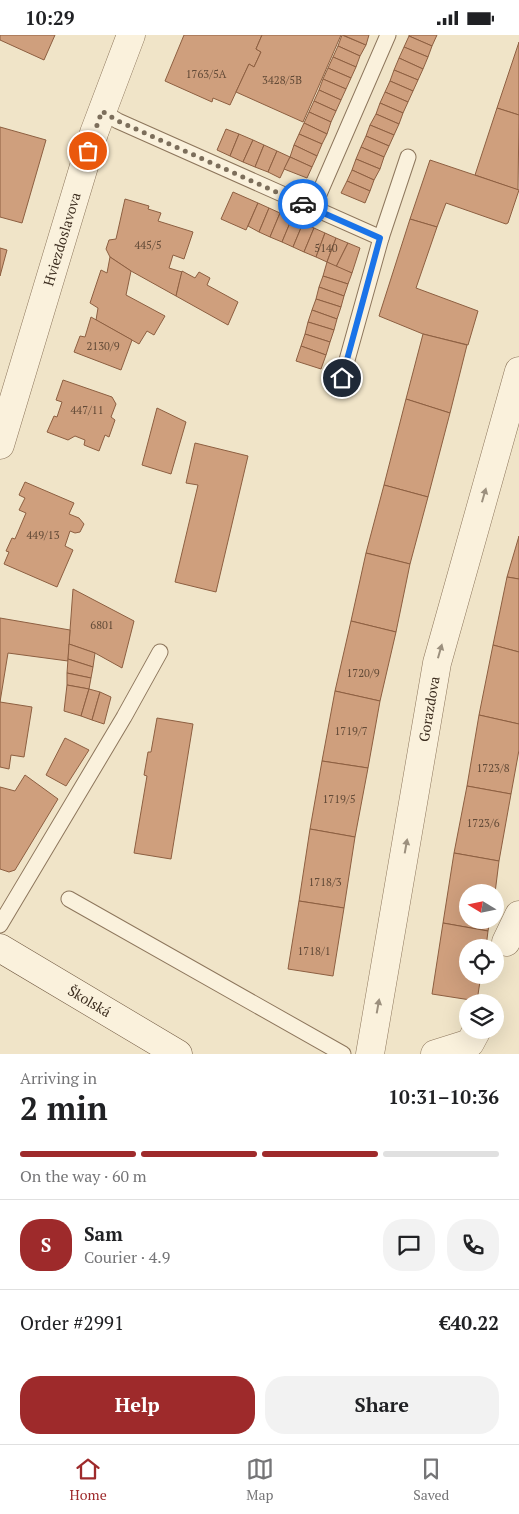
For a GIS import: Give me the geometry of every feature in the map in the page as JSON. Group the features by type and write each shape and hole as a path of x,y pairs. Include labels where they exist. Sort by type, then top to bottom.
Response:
{"street":[{"name":"Hviezdoslavova","path":"0,445 102,111 131,35"},
{"name":"Gorazdova","path":"370,1054 437,663 514,408 519,371"},
{"path":"506,942 519,915"},
{"name":"Školská","path":"0,947 178,1054"},
{"path":"435,1054 470,1043 472,1039"}],"lane":[{"path":"313,208 388,35"},
{"path":"102,111 118,121 380,238"},
{"path":"342,378 380,238 408,157"},
{"path":"0,925 124,717 160,652"},
{"path":"69,899 343,1054"}],"building":[{"path":"0,35 55,35 44,60 0,40"},
{"path":"184,35 262,35 256,49 261,52 254,67 249,64 230,105 213,98 212,102 165,81"},
{"path":"262,35 341,35 303,122 236,92 249,64 254,67 261,52 256,49"},
{"path":"342,35 366,45 360,56 338,46"},
{"path":"343,35 369,35 366,45"},
{"path":"409,35 437,35 432,46"},
{"path":"409,36 432,46 428,57 404,47"},
{"path":"519,42 519,115 497,108"},
{"path":"338,46 360,56 356,67 333,57"},
{"path":"404,47 428,57 423,69 399,58"},
{"path":"333,57 356,67 351,78 328,68"},
{"path":"399,58 423,69 418,80 394,70"},
{"path":"328,68 351,78 346,89 323,79"},
{"path":"394,70 418,80 413,91 390,81"},
{"path":"323,79 346,89 341,100 319,90"},
{"path":"390,81 413,91 408,102 385,92"},
{"path":"319,90 341,100 336,111 314,101"},
{"path":"385,92 408,102 403,113 380,103"},
{"path":"314,101 336,111 331,122 309,112"},
{"path":"380,103 403,113 399,124 376,114"},
{"path":"497,108 519,115 518,190 475,175"},
{"path":"309,112 331,122 327,134 304,123"},
{"path":"376,114 399,124 394,135 370,125"},
{"path":"304,123 327,134 322,144 299,134"},
{"path":"370,125 394,135 389,146 366,136"},
{"path":"0,127 46,140 22,223 0,217"},
{"path":"226,129 239,134 230,156 217,150"},
{"path":"239,134 253,140 243,162 230,156"},
{"path":"299,134 322,144 317,156 294,145"},
{"path":"366,136 389,146 384,157 361,147"},
{"path":"253,140 264,145 255,167 243,162"},
{"path":"264,145 277,151 268,172 255,167"},
{"path":"294,145 317,156 312,167 290,157"},
{"path":"361,147 384,157 380,169 356,159"},
{"path":"277,151 290,157 280,178 268,172"},
{"path":"290,157 312,167 307,178 284,169"},
{"path":"356,159 380,169 374,180 352,170"},
{"path":"430,160 519,190 508,223 506,224 446,203 437,227 410,219"},
{"path":"352,170 374,180 370,191 347,181"},
{"path":"347,181 370,191 365,203 341,193"},
{"path":"233,192 258,203 246,230 221,219"},
{"path":"125,199 149,206 148,209 161,213 158,221 193,232 184,259 173,255 169,268 182,272 176,296 110,257 106,249 109,240 116,239"},
{"path":"258,203 269,208 259,232 248,226"},
{"path":"269,208 280,213 270,237 259,232"},
{"path":"280,213 292,218 282,242 270,237"},
{"path":"292,218 303,223 293,247 282,242"},
{"path":"410,219 437,227 416,288 478,311 468,345 423,334 379,316"},
{"path":"303,223 314,228 304,252 293,247"},
{"path":"314,228 325,233 316,257 304,252"},
{"path":"325,233 336,238 327,262 316,257"},
{"path":"336,238 348,243 336,267 327,262"},
{"path":"348,243 360,248 352,273 336,267"},
{"path":"0,248 7,250 0,276"},
{"path":"110,257 131,271 126,295 165,316 154,335 147,331 139,344 96,320 98,308 90,303 101,270 107,273"},
{"path":"327,262 352,273 348,284 323,276"},
{"path":"182,271 195,278 199,272 210,278 207,285 238,302 228,325 176,296"},
{"path":"323,276 348,284 344,296 319,287"},
{"path":"319,287 344,296 341,307 316,299"},
{"path":"316,299 341,307 337,319 312,310"},
{"path":"312,310 337,319 334,330 308,322"},
{"path":"91,317 132,340 121,370 74,352 80,336 85,337"},
{"path":"308,322 334,330 330,342 305,334"},
{"path":"305,334 330,342 326,355 301,346"},
{"path":"423,334 467,345 450,413 406,399"},
{"path":"301,346 326,355 321,369 296,361"},
{"path":"63,380 112,397 116,404 111,417 115,420 109,437 105,435 99,451 84,445 85,440 75,436 68,440 47,432 54,416 57,417 62,402 56,400"},
{"path":"406,399 450,413 428,497 384,485"},
{"path":"157,408 186,422 171,474 142,465"},
{"path":"195,443 248,456 216,592 175,582 198,485 186,483"},
{"path":"25,482 74,503 69,514 79,518 84,524 80,532 70,531 65,546 73,550 57,587 4,564 9,552 6,551 12,538 15,539 26,513 19,510 25,498 19,495"},
{"path":"384,485 428,497 410,564 366,553"},
{"path":"519,536 519,579 507,577"},
{"path":"366,553 410,564 396,632 351,621"},
{"path":"507,577 519,579 519,652 493,645"},
{"path":"73,589 134,621 122,668 95,653 69,644"},
{"path":"0,618 70,630 68,661 8,653 0,702"},
{"path":"351,621 396,632 380,701 335,691"},
{"path":"69,644 95,653 93,667 68,659"},
{"path":"493,645 519,652 519,724 479,715"},
{"path":"68,659 93,667 91,678 67,673"},
{"path":"67,673 91,678 89,689 67,685"},
{"path":"67,685 89,689 81,716 64,711"},
{"path":"89,689 100,692 92,720 81,716"},
{"path":"335,691 380,701 368,768 322,761"},
{"path":"100,692 111,697 104,724 92,720"},
{"path":"0,702 32,707 24,757 11,755 9,769 0,767"},
{"path":"479,715 519,724 519,750 511,794 467,786"},
{"path":"157,718 193,724 171,859 134,853 147,776 144,775 148,752 151,752"},
{"path":"65,738 89,750 66,786 46,775"},
{"path":"322,761 368,768 355,837 310,829"},
{"path":"25,775 58,799 15,870 9,872 0,869 0,787 15,791"},
{"path":"467,786 511,794 499,861 454,853"},
{"path":"310,829 355,837 344,908 299,901"},
{"path":"454,853 499,861 496,884 459,884 459,926 443,923"},
{"path":"299,901 344,908 333,976 288,969"},
{"path":"443,923 459,926 459,929 488,931 487,939 459,939 459,984 480,984 478,994 459,994 459,998 432,994"}],"way so far":[{"path":"88,151 102,111 118,121 303,204"}],"route":[{"path":"303,204 380,238 342,378"}]}
